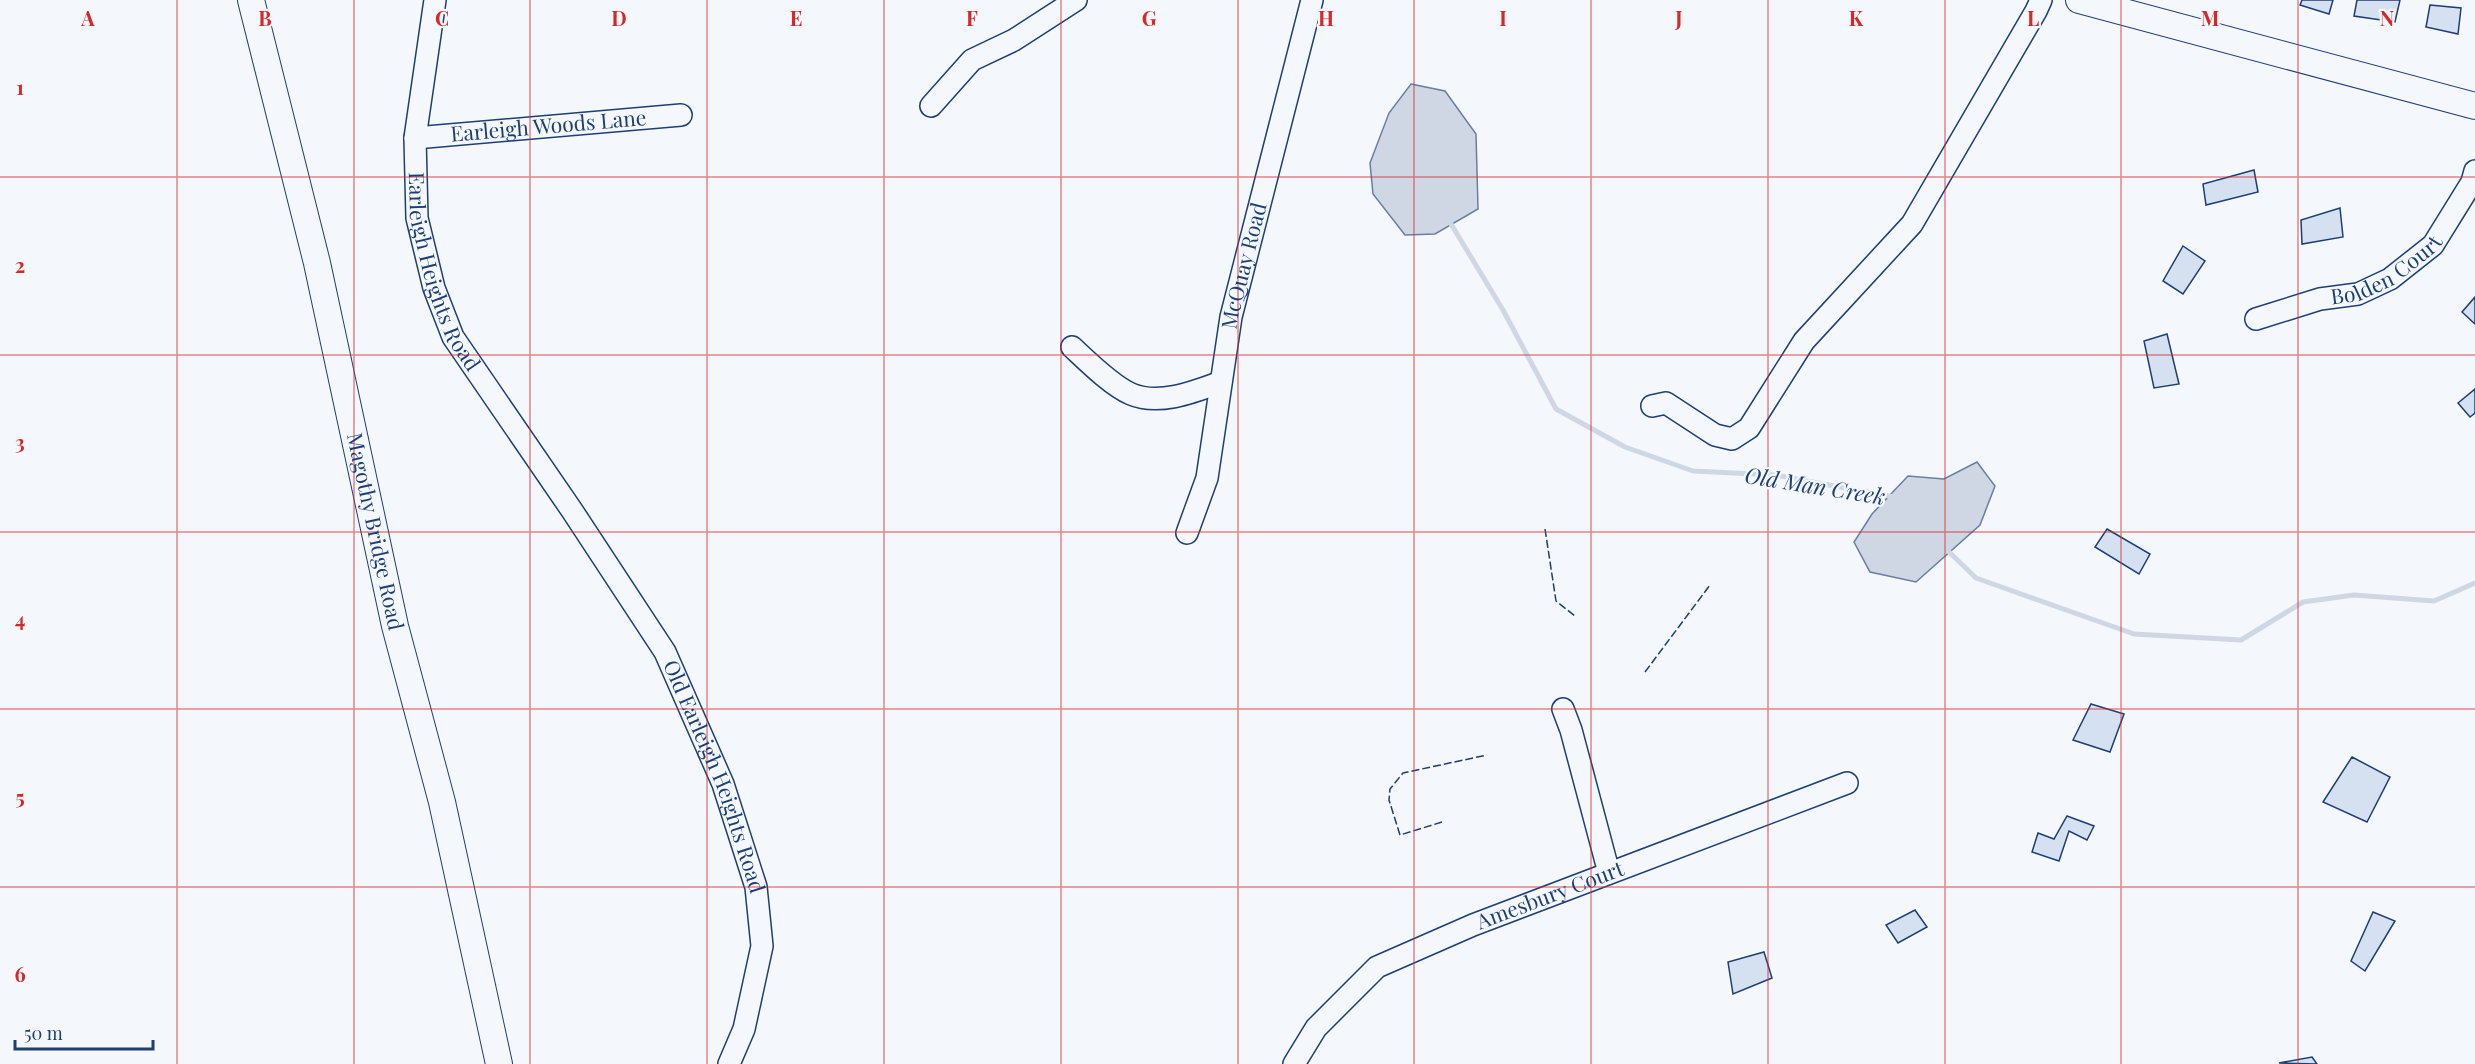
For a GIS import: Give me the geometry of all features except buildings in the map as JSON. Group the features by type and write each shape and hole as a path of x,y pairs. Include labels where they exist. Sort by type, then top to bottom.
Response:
{"main road":[{"name":"Magothy Bridge Road","path":"251,0 317,263 395,626 442,802 499,1064"},
{"path":"2079,0 2475,106"}],"street":[{"name":"Earleigh Heights Road","path":"435,0 415,138 417,218 434,288 453,337 573,512"},
{"path":"931,106 972,60 1014,40 1069,7 1076,0"},
{"name":"McQuay Road","path":"1186,533 1207,478 1232,317 1312,0"},
{"path":"1652,406 1666,403 1715,435 1732,439 1749,428 1804,341 1912,224 2041,0"},
{"name":"Earleigh Woods Lane","path":"415,138 681,116"},
{"name":"Bolden Court","path":"2256,319 2320,299 2358,294 2390,279 2433,246 2472,182 2475,171"},
{"path":"1072,347 1095,368 1131,394 1161,399 1190,393 1221,382"},
{"name":"Old Earleigh Heights Road","path":"573,512 665,652 723,784 756,886 762,946 744,1029 729,1064"},
{"path":"1563,710 1571,730 1610,873"},
{"name":"Amesbury Court","path":"1294,1064 1316,1028 1377,967 1473,925 1847,783"}],"shaded area":[{"path":"1411,84 1445,91 1476,134 1478,209 1435,234 1405,235 1373,194 1370,163 1389,113"},
{"path":"1977,462 1995,486 1980,525 1916,582 1870,572 1854,542 1872,514 1908,476 1944,479"}],"waterway":[{"name":"Old Man Creek","path":"1448,219 1503,310 1556,409 1625,447 1693,471 1775,475 1894,497"},
{"name":"Old Man Creek","path":"1945,548 1976,578 2134,634 2241,640 2303,602 2354,595 2434,601 2475,583"}],"fence":[{"path":"1545,529 1556,601 1575,616"},
{"path":"1645,672 1710,585"},
{"path":"1442,822 1400,835 1389,800 1390,789 1403,773 1487,755"}]}
